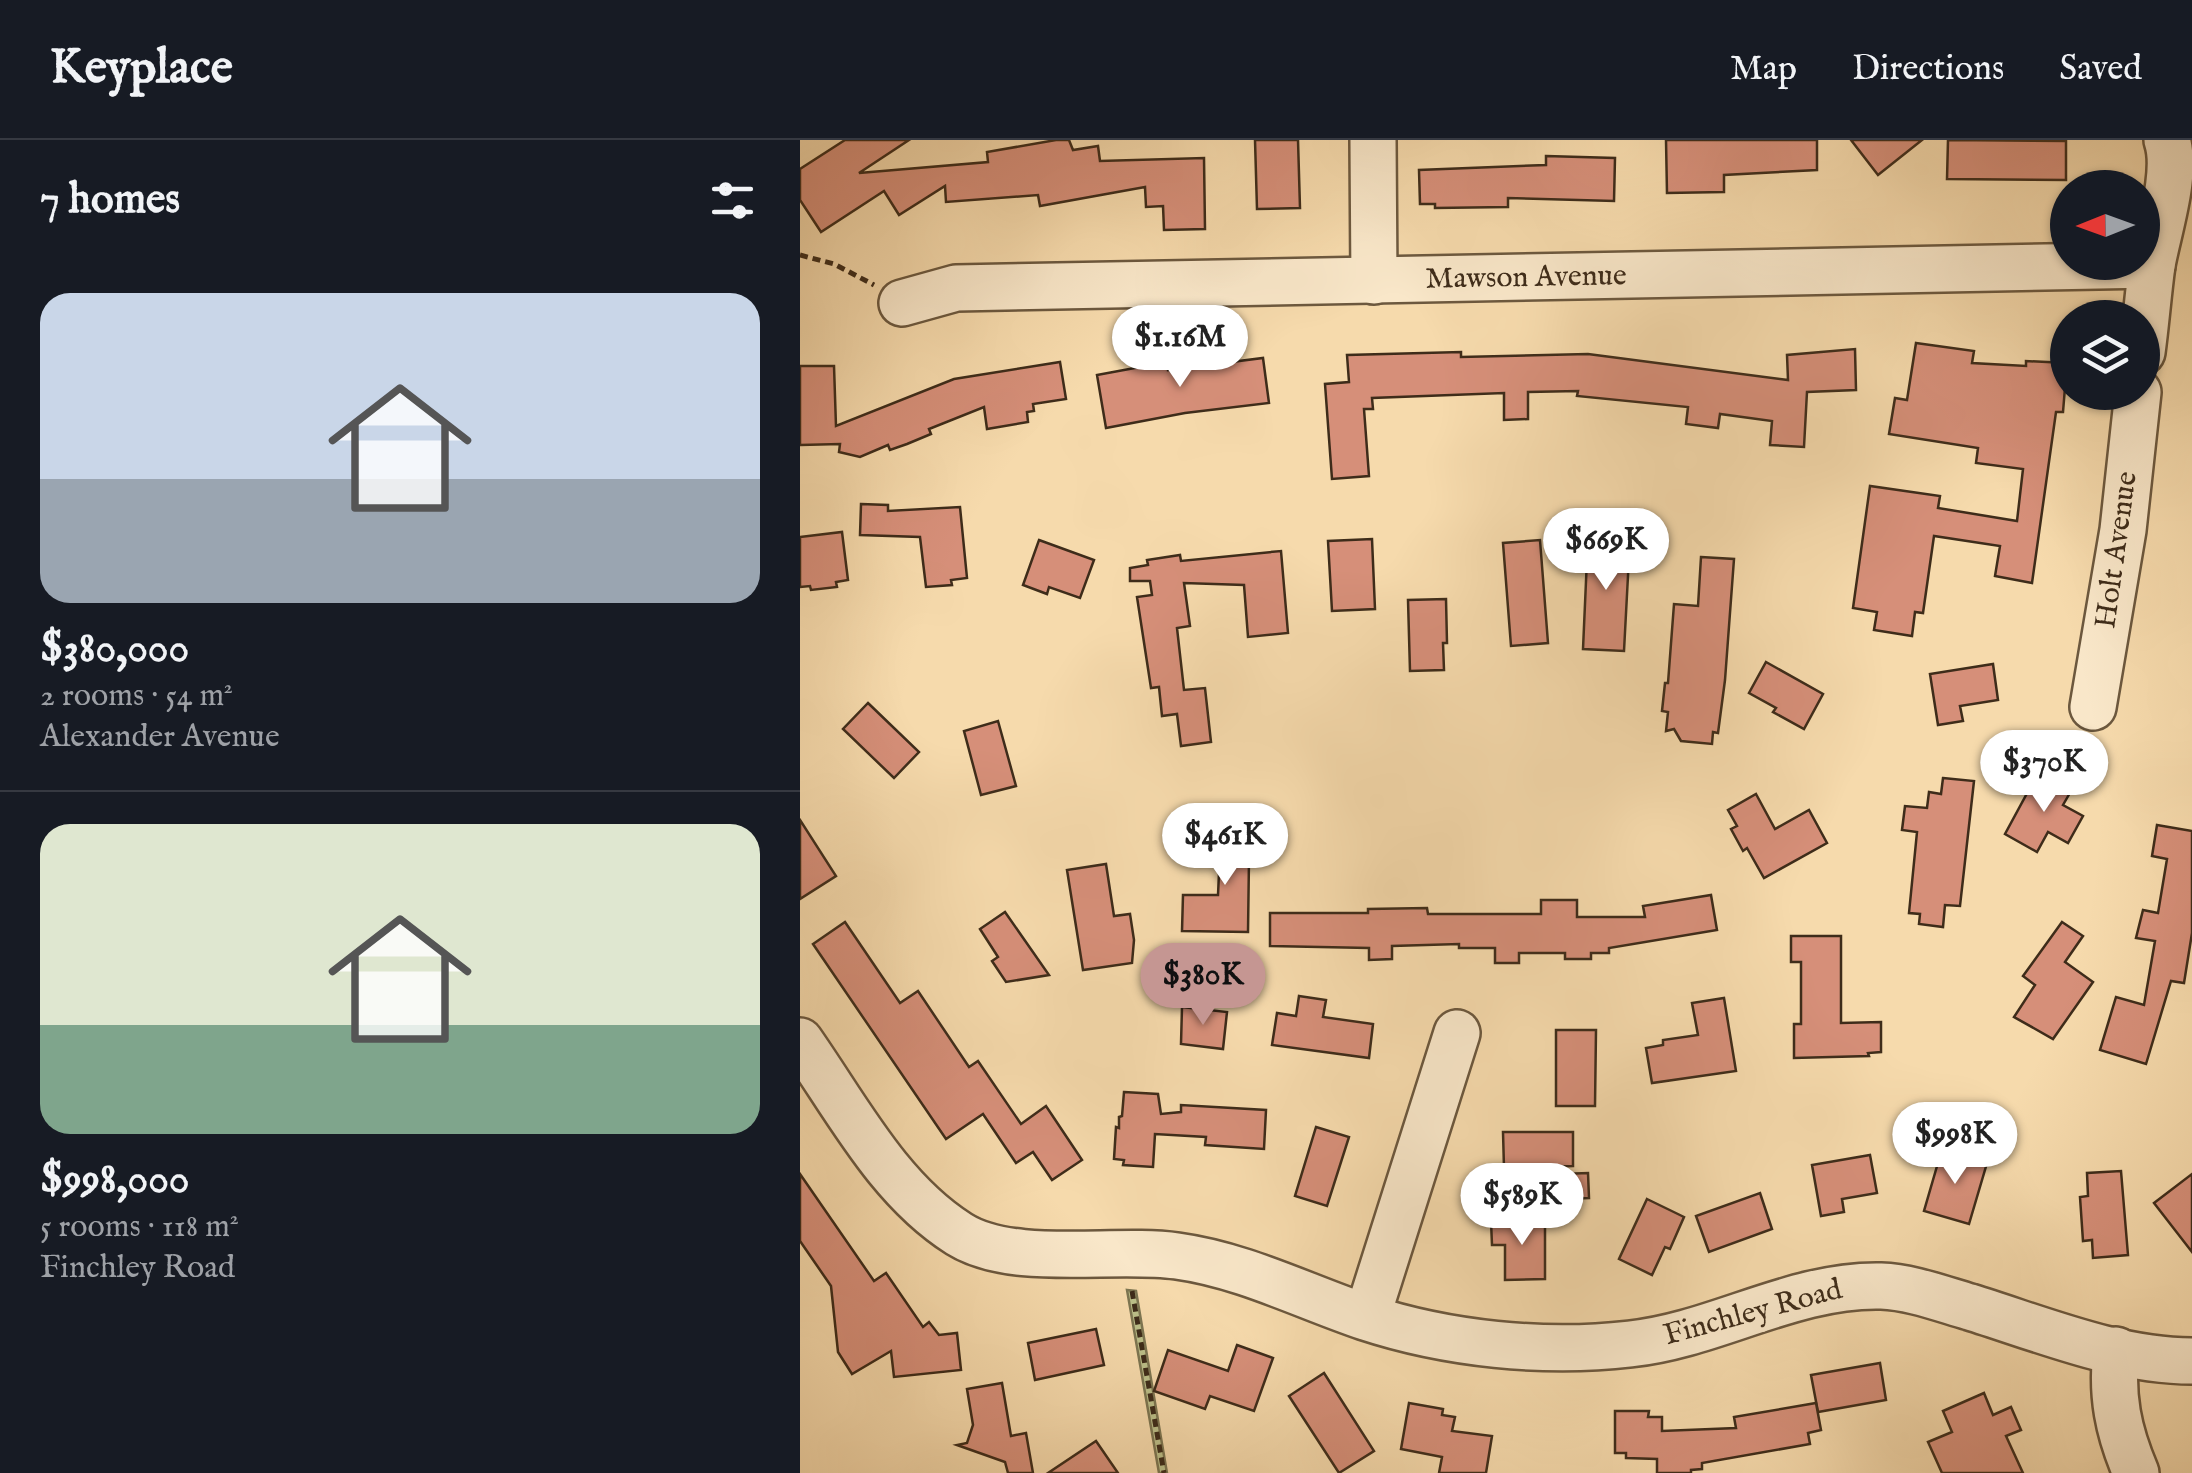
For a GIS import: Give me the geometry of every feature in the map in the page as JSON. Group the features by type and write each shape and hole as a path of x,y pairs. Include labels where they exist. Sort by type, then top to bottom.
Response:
{"street":[{"path":"1373,140 1374,281"},
{"path":"2160,223 2170,148 2167,140"},
{"name":"Mawson Avenue","path":"887,293 956,288 2050,267"},
{"name":"Holt Avenue","path":"2093,708 2122,530 2136,410"},
{"path":"1367,1317 1457,1032"},
{"name":"Finchley Road","path":"800,1041 904,1191 961,1236 1012,1252 1178,1256 1274,1280 1367,1317 1459,1339 1558,1347 1631,1344 1693,1331 1839,1287 1886,1286 2116,1350 2171,1361 2192,1361"},
{"path":"2116,1350 2116,1413 2136,1473"}],"path":[{"path":"800,254 834,264 887,293"},
{"path":"1126,1254 1164,1473"}],"green space":[{"path":"1127,1290 1136,1291 1167,1473 1159,1473"}],"building":[{"path":"845,140 909,140 859,173 988,162 987,152 1056,140 1069,140 1073,150 1098,146 1100,161 1204,158 1205,229 1164,230 1163,206 1146,207 1145,187 1040,206 1038,195 946,202 945,186 899,215 884,191 821,232 800,200 800,169"},
{"path":"1255,140 1298,140 1300,208 1257,209"},
{"path":"1666,140 1817,140 1817,170 1724,175 1724,192 1667,193"},
{"path":"1851,140 1922,140 1878,175"},
{"path":"1948,140 2066,141 2066,170 2050,170 2050,180 1947,179"},
{"path":"1546,156 1615,158 1614,201 1508,198 1508,207 1435,208 1435,204 1420,204 1419,170 1546,165"},
{"path":"1916,343 1974,351 1972,363 2026,366 2026,361 2050,362 2050,410 2063,410 2056,412 2032,583 1995,576 2000,546 1934,536 1923,613 1915,612 1912,636 1874,630 1877,612 1853,608 1870,486 1940,496 1938,508 2017,521 2023,469 1976,463 1978,448 1889,434 1895,398 1907,400"},
{"path":"1855,349 1856,390 1807,392 1804,447 1770,445 1772,421 1720,414 1718,428 1686,424 1688,407 1577,396 1578,391 1528,392 1528,419 1504,420 1504,393 1372,398 1373,409 1364,409 1369,476 1332,479 1325,384 1349,382 1347,355 1588,354 1788,380 1787,355"},
{"path":"1263,358 1269,403 1106,428 1097,375 1167,362 1168,370"},
{"path":"1060,362 1066,399 1033,404 1034,411 1027,412 1028,422 987,429 984,407 929,429 931,434 907,444 890,450 888,445 860,457 839,452 840,444 800,445 800,366 834,366 836,426 954,379"},
{"path":"861,504 888,505 888,511 960,507 967,578 951,580 952,585 926,587 920,537 860,535"},
{"path":"842,532 848,580 836,582 837,587 800,587 800,537"},
{"path":"1588,536 1630,538 1624,651 1583,649"},
{"path":"1372,539 1375,609 1332,611 1328,541"},
{"path":"1039,540 1094,560 1080,598 1049,587 1047,594 1023,585"},
{"path":"1540,540 1548,643 1511,646 1503,543"},
{"path":"1281,551 1288,633 1248,637 1244,585 1184,583 1190,626 1177,628 1184,690 1205,688 1211,742 1181,746 1177,714 1162,716 1159,687 1151,688 1137,597 1152,595 1150,581 1130,581 1130,568 1148,565 1147,560 1180,555 1181,561"},
{"path":"1701,557 1734,559 1725,680 1718,733 1713,732 1712,744 1681,741 1674,729 1666,731 1668,712 1662,711 1674,604 1698,606"},
{"path":"1446,599 1444,670 1410,671 1408,600"},
{"path":"1766,662 1823,694 1804,729 1749,693"},
{"path":"1993,664 1998,700 1960,706 1963,721 1938,725 1930,674"},
{"path":"868,703 919,752 894,778 843,729"},
{"path":"998,721 1016,786 981,795 964,731"},
{"path":"2038,773 2071,791 2063,805 2083,816 2068,843 2048,832 2037,852 2005,834"},
{"path":"1943,778 1974,781 1960,906 1945,905 1943,927 1919,924 1920,914 1909,913 1917,832 1902,830 1905,806 1927,808 1929,792 1941,794"},
{"path":"1756,794 1775,829 1809,810 1827,843 1764,878 1731,829 1737,826 1728,810"},
{"path":"800,820 836,876 800,899"},
{"path":"2157,825 2192,831 2192,933 2184,983 2171,981 2146,1064 2100,1050 2116,997 2144,1005 2155,941 2136,938 2143,910 2158,913 2167,859 2152,856"},
{"path":"1221,829 1257,830 1257,859 1249,859 1248,932 1182,931 1183,895 1218,895"},
{"path":"1106,864 1114,916 1130,914 1132,963 1083,970 1067,870"},
{"path":"1711,895 1717,930 1609,948 1609,953 1591,953 1591,959 1565,959 1565,953 1519,953 1519,963 1495,963 1495,948 1459,948 1459,944 1392,946 1392,959 1369,960 1369,948 1270,946 1270,913 1368,913 1368,909 1427,908 1428,914 1541,914 1541,900 1577,900 1577,917 1645,917 1643,906"},
{"path":"1005,912 1049,975 1006,982 992,961 998,957 980,929"},
{"path":"845,922 900,1003 918,991 969,1067 978,1061 1021,1124 1046,1106 1082,1160 1052,1180 1033,1152 1016,1163 983,1114 946,1139 813,944"},
{"path":"2062,922 2083,936 2065,962 2093,982 2053,1039 2014,1017 2035,985 2023,976"},
{"path":"1791,936 1841,936 1841,1023 1881,1022 1881,1052 1868,1053 1869,1056 1794,1058 1794,1024 1801,1024 1801,962 1791,962"},
{"path":"1299,996 1326,1000 1323,1017 1373,1024 1369,1058 1272,1045 1277,1013 1296,1016"},
{"path":"1724,998 1736,1071 1652,1083 1646,1048 1663,1045 1663,1040 1698,1035 1692,1003"},
{"path":"1182,1007 1227,1012 1223,1049 1181,1044"},
{"path":"1556,1030 1596,1030 1595,1106 1556,1106"},
{"path":"1124,1092 1158,1094 1161,1114 1181,1112 1181,1105 1266,1110 1264,1149 1205,1145 1206,1137 1155,1134 1153,1167 1123,1165 1124,1160 1114,1159"},
{"path":"1316,1127 1349,1137 1327,1206 1295,1196"},
{"path":"1503,1132 1573,1132 1573,1166 1504,1168"},
{"path":"1942,1149 1987,1163 1969,1224 1924,1211"},
{"path":"1870,1155 1877,1193 1842,1199 1844,1212 1821,1216 1812,1165"},
{"path":"2121,1171 2128,1255 2093,1258 2092,1240 2083,1241 2080,1197 2088,1196 2087,1173"},
{"path":"1588,1173 1589,1198 1562,1199 1561,1174"},
{"path":"800,1174 874,1281 886,1273 923,1327 929,1322 939,1335 957,1333 961,1370 894,1377 891,1351 852,1374 838,1352 831,1286 800,1241"},
{"path":"2192,1174 2192,1252 2154,1203"},
{"path":"1760,1193 1772,1229 1709,1252 1696,1216"},
{"path":"1647,1199 1684,1217 1670,1249 1665,1247 1652,1275 1619,1259"},
{"path":"1491,1221 1545,1221 1545,1279 1505,1280 1505,1245 1492,1245"},
{"path":"1096,1329 1104,1365 1035,1380 1028,1343"},
{"path":"1237,1345 1273,1358 1254,1411 1210,1396 1205,1409 1154,1391 1168,1350 1228,1371"},
{"path":"1880,1363 1886,1400 1818,1412 1811,1375"},
{"path":"1324,1373 1374,1451 1339,1473 1289,1396"},
{"path":"1002,1383 1011,1436 1026,1433 1033,1473 1008,1473 1005,1462 957,1445 967,1443 973,1425 967,1389"},
{"path":"1984,1393 1993,1415 2011,1407 2021,1430 2006,1436 2023,1473 1942,1473 1928,1442 1952,1432 1943,1411"},
{"path":"1409,1403 1443,1409 1442,1415 1455,1417 1452,1431 1492,1436 1486,1473 1439,1473 1442,1457 1401,1449"},
{"path":"1816,1403 1821,1430 1808,1433 1810,1444 1702,1463 1702,1469 1691,1473 1657,1473 1657,1459 1626,1458 1626,1453 1615,1453 1615,1411 1649,1411 1648,1417 1662,1417 1662,1431 1736,1428 1734,1417"},
{"path":"1096,1441 1118,1473 1048,1473"}]}
